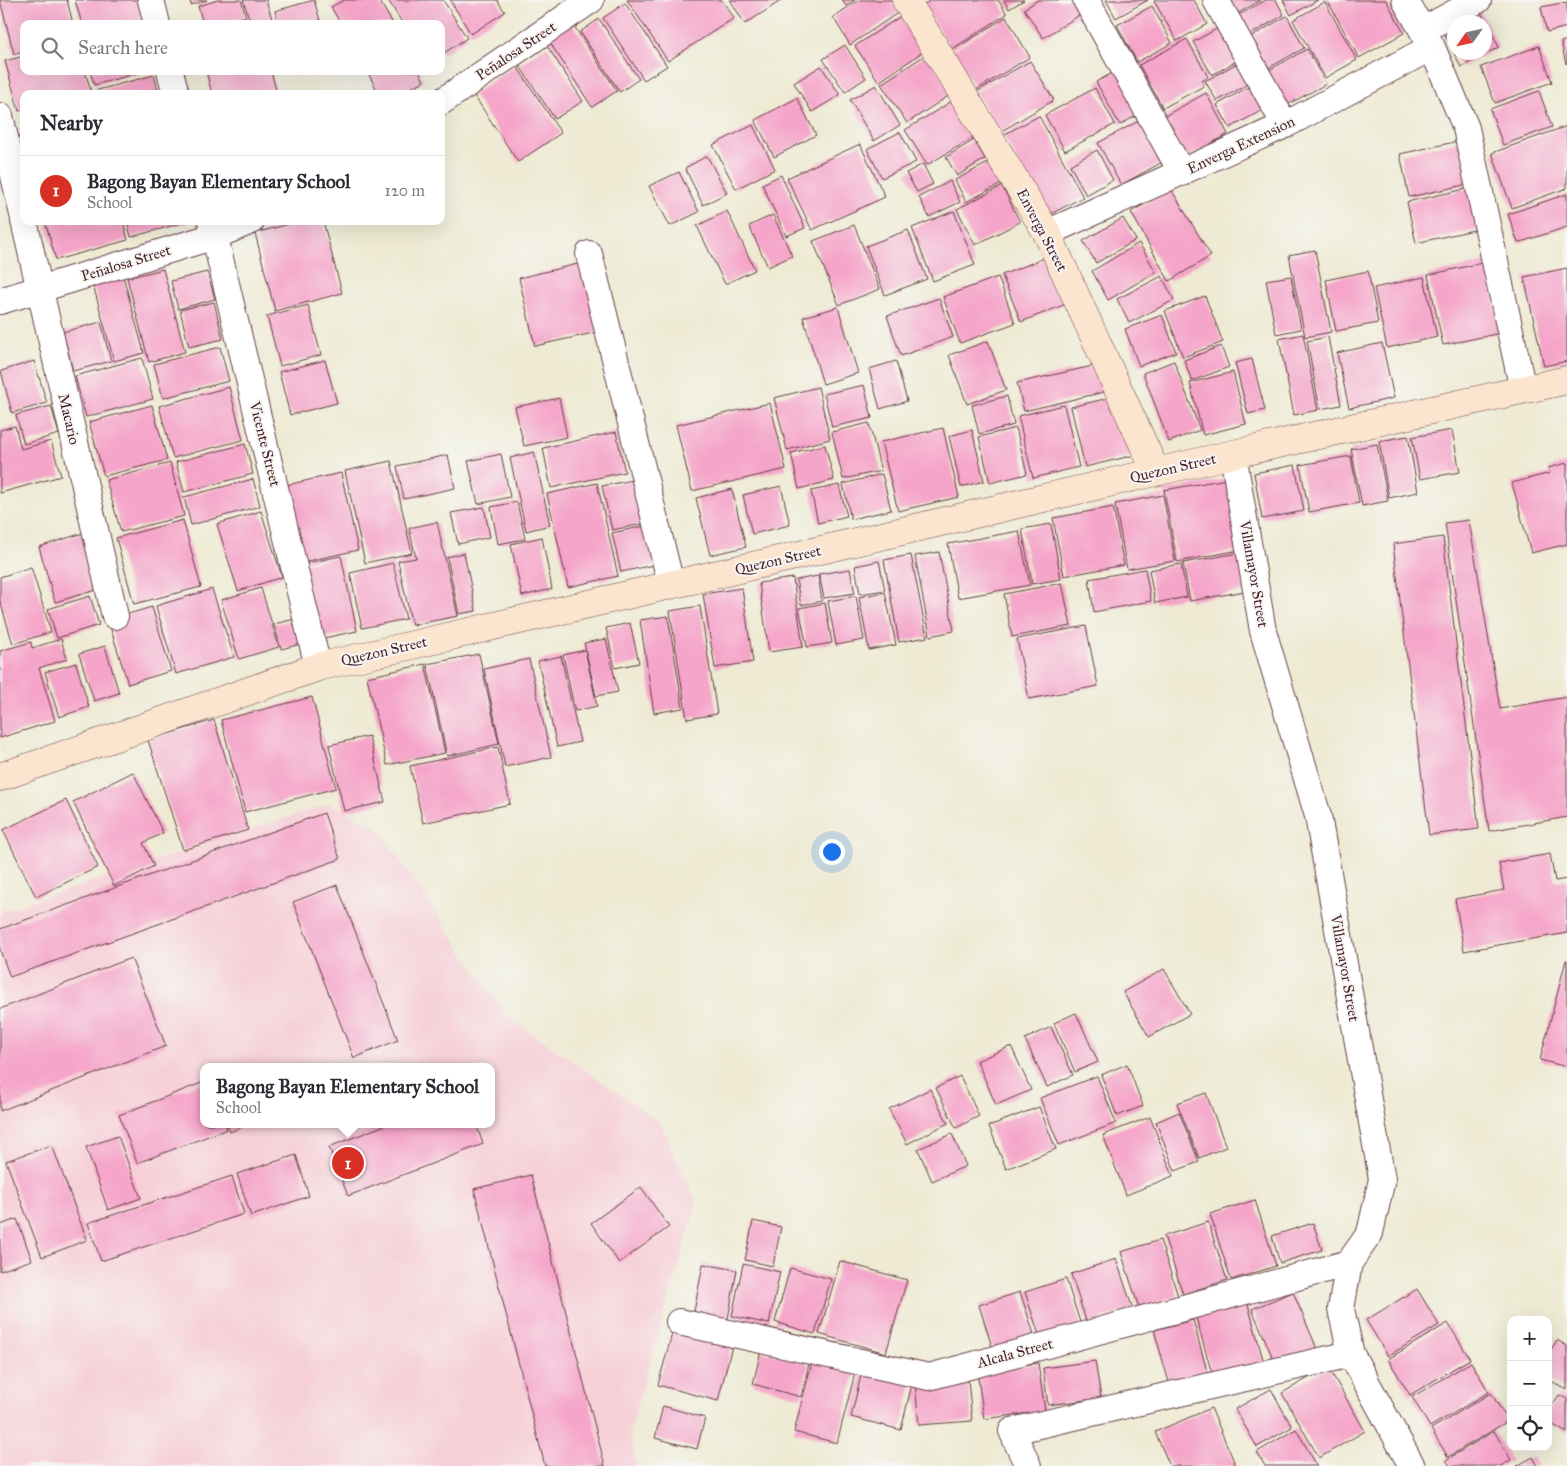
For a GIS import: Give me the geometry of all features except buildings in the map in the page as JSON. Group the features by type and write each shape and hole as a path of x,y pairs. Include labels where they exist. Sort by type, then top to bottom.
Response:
{"main road":[{"name":"Enverga Street","path":"906,0 1047,233 1156,472"},
{"name":"Quezon Street","path":"0,777 318,667 1233,454 1567,380"}],"street":[{"path":"151,0 156,20"},
{"name":"Peñalosa Street","path":"445,99 591,0"},
{"path":"1086,0 1182,173"},
{"path":"1216,0 1285,125"},
{"path":"1405,0 1427,38 1466,128 1523,390"},
{"name":"Enverga Extension","path":"1047,233 1285,125 1427,38 1478,0"},
{"path":"171,75 175,90"},
{"name":"Macario","path":"0,116 20,203"},
{"name":"Macario","path":"25,225 115,616"},
{"name":"Peñalosa Street","path":"0,302 40,290 213,229 232,225"},
{"name":"Vicente Street","path":"213,229 318,667"},
{"path":"589,254 671,584"},
{"name":"Villamayor Street","path":"1233,454 1263,631 1318,816 1382,1179 1370,1233 1349,1263 1341,1309 1351,1354 1412,1466"},
{"name":"Alcala Street","path":"679,1322 929,1377 1349,1263"},
{"path":"1028,1466 1012,1431 1351,1354"}],"shaded area":[{"path":"329,804 377,827 506,1015 660,1122 697,1204 629,1433 637,1466 0,1466 0,912"}],"place":[{"name":"Bagong Bayan Elementary School","path":"348,1163"}]}
